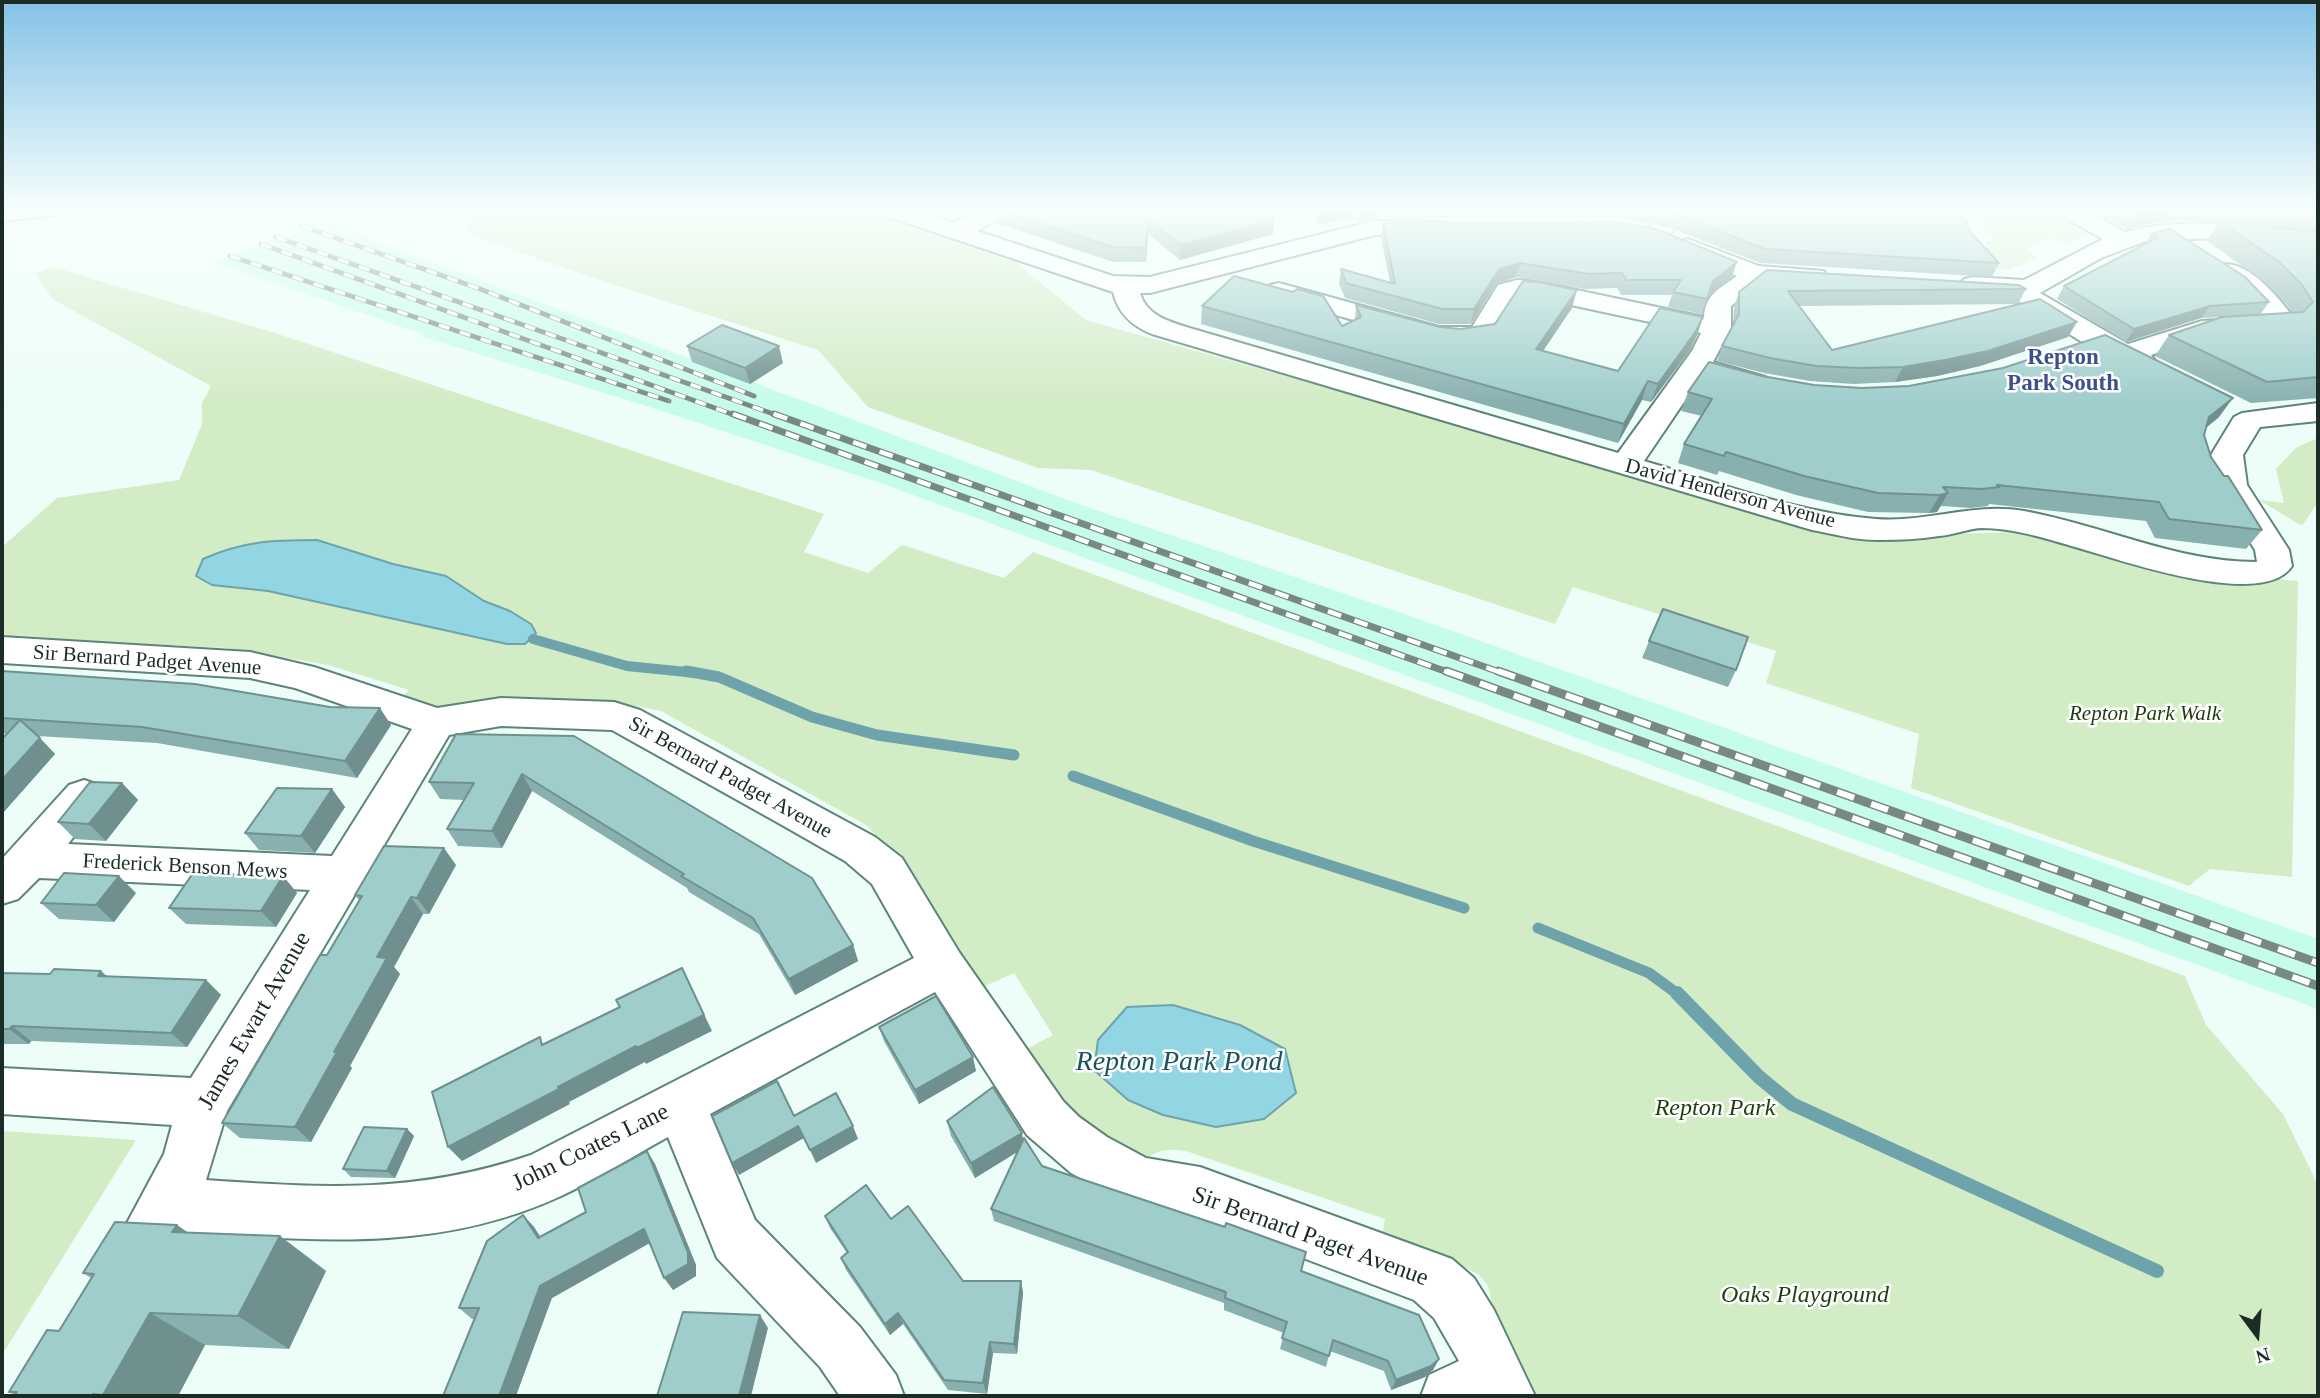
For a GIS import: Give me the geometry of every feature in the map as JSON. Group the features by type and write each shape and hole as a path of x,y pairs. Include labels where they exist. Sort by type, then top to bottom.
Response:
{"street":[{"path":"1085,275 1125,286 1150,285 1194,275"},
{"path":"1234,275 1247,282 1437,335 1456,337 1482,334 1507,291 1517,288 1534,289 1717,328"},
{"path":"1625,466 1705,354 1717,328 1718,303 1753,275"},
{"path":"1780,275 1837,278"},
{"path":"1946,283 2019,289 2029,288 2052,275"},
{"path":"2126,354 2202,329 2277,325 2282,321 2268,302 2238,275"},
{"name":"David Henderson Avenue","path":"1125,286 1128,303 1134,312 1161,327 1812,520 1878,530 1940,526 1979,518 2023,521 2175,564 2234,573 2264,573 2275,566 2272,550 2231,485 2228,455 2245,424 2241,413 2318,412"},
{"path":"2019,289 2041,306 2097,340 2161,372"},
{"path":"2060,353 2097,340"},
{"path":"1694,366 1775,389"},
{"name":"Sir Bernard Padget Avenue","path":"2,650 250,665 301,676 436,723 501,712 614,716 626,720 734,777 860,849 887,871 943,966"},
{"name":"James Ewart Avenue","path":"130,1261 166,1204 187,1164 204,1102 436,723"},
{"name":"Frederick Benson Mews","path":"15,873 84,796"},
{"name":"Frederick Benson Mews","path":"15,873 342,874"},
{"name":"John Coates Lane","path":"166,1204 388,1213 442,1206 495,1194 542,1177 943,966"},
{"name":"Sir Bernard Paget Avenue","path":"943,966 1045,1118 1061,1134 1113,1170 1139,1183 1200,1193 1432,1279 1454,1298 1484,1389"},
{"path":"2,1091 204,1102"},
{"path":"681,1105 736,1239 840,1347 875,1396"}],"shaded area":[{"path":"250,275 467,275 1081,505 1399,612 2318,939 2318,1009 883,484 653,408 420,336 423,334"}],"green space":[{"name":"Repton Park","path":"36,275 81,275 275,333 824,514 804,552 868,573 902,545 1004,578 1033,552 2185,976 2206,1025 2283,1114 2318,1185 2318,1396 1531,1396 1500,1339 1488,1286 1479,1275 1455,1262 1382,1238 1385,1219 1189,1152 1164,1150 1142,1164 1077,1126 1021,1052 1053,1035 1014,973 976,990 898,857 866,825 661,711 621,703 437,710 401,698 409,690 328,665 227,648 2,637 2,547 57,498 179,480 202,424 202,403 211,386 52,299"},
{"name":"Repton Park Walk","path":"586,275 1032,275 1086,320 1788,517 1896,536 2016,532 2093,544 2179,571 2298,581 2292,877 2210,869 2189,886 1911,788 1919,734 1766,683 1776,651 1573,587 1555,624 1091,470 1038,468 868,407 818,350"},
{"path":"2318,438 2318,502 2302,526 2259,500 2284,503 2276,469 2297,447"},
{"path":"2,1131 136,1140 2,1355"}],"water":[{"path":"317,540 393,564 446,576 484,601 510,611 531,624 536,633 525,644 507,644 268,591 212,585 196,576 203,559 232,548 272,541"},
{"name":"Repton Park Pond","path":"1173,1005 1240,1025 1285,1049 1296,1093 1264,1119 1216,1127 1163,1115 1128,1100 1094,1070 1098,1040 1127,1007"}],"building":[{"path":"1343,275 1363,275 1395,284 1393,275 1495,275 1474,309 1442,309 1346,283"},
{"path":"1623,275 1720,275 1713,281 1707,299 1673,292 1681,280 1626,280"},
{"path":"1760,275 1855,275 2019,285 2026,289 1788,291 1832,350 2040,299 2077,322 1988,351 1945,360 1903,367 1816,366 1722,346 1739,314 1739,292"},
{"path":"2085,275 2242,275 2269,302 2210,306 2134,329 2064,286"},
{"path":"2292,275 2318,275 2318,377 2267,382 2169,335 2222,317 2303,312 2313,302"},
{"path":"1234,276 1293,292 1297,289 1323,296 1342,326 1361,317 1356,305 1440,327 1460,329 1495,324 1523,281 1577,290 1536,349 1618,371 1660,308 1703,317 1658,384 1648,381 1624,424 1202,306"},
{"path":"722,325 779,346 745,368 687,346"},
{"path":"2105,335 2233,398 2209,417 2204,435 2211,457 2224,476 2228,476 2262,530 2169,519 2159,502 1997,485 1999,487 1982,489 1943,487 1948,493 1940,495 1878,493 1804,476 1726,452 1724,456 1684,444 1712,399 1688,392 1709,362 1762,376 1814,385 1862,388 1909,386 2003,368"},
{"path":"1663,609 1748,637 1736,670 1649,641"},
{"path":"2,671 195,684 330,707 380,708 345,761 142,727 2,718"},
{"path":"20,720 40,738 2,780 2,739"},
{"path":"456,734 574,736 812,878 853,945 789,979 753,918 681,876 684,874 522,774 492,831 447,829 474,783 429,782"},
{"path":"90,782 122,783 89,824 58,822"},
{"path":"277,788 332,789 301,836 245,833"},
{"path":"384,846 444,848 417,898 411,897 377,957 387,958 295,1127 222,1123 320,955 327,955 362,896 355,895"},
{"path":"64,873 119,876 96,905 41,903"},
{"path":"193,873 283,876 261,911 169,908"},
{"path":"682,968 704,1015 637,1048 636,1046 448,1147 432,1092 540,1037 542,1045 620,1007 616,1000"},
{"path":"54,969 101,971 98,976 206,980 171,1033 12,1026 2,1029 2,973 50,974"},
{"path":"936,996 973,1057 915,1090 879,1027"},
{"path":"777,1081 794,1116 836,1093 853,1126 810,1150 798,1126 732,1163 712,1116"},
{"path":"993,1087 1022,1133 971,1163 947,1121"},
{"path":"364,1127 407,1129 387,1171 343,1169"},
{"path":"1024,1138 1042,1166 1225,1227 1226,1223 1306,1252 1301,1271 1419,1315 1439,1359 1431,1366 1396,1380 1388,1361 1333,1340 1329,1356 1282,1338 1287,1322 1225,1298 1226,1292 991,1209"},
{"path":"647,1151 688,1253 688,1264 664,1278 644,1229 540,1286 499,1396 443,1396 479,1308 459,1308 487,1241 523,1215 538,1238 586,1212 578,1188"},
{"path":"866,1185 891,1219 908,1206 963,1281 1021,1281 1014,1344 990,1342 983,1383 944,1380 898,1313 885,1324 841,1258 848,1252 825,1216"},
{"path":"115,1222 177,1225 172,1232 280,1236 238,1316 150,1313 103,1395 14,1396 17,1392 9,1392 47,1330 59,1331 94,1274 83,1273"},
{"path":"683,1312 760,1315 739,1396 657,1396"}],"waterway":[{"path":"533,639 627,666 696,673"},
{"path":"686,671 719,677 812,717 877,735 1014,755"},
{"path":"1073,776 1253,841 1464,908"},
{"path":"1538,928 1649,973 1679,995"},
{"path":"1679,995 1759,1077 1792,1104 2157,1271"}],"railway":[{"path":"288,275 669,401"},
{"path":"347,275 737,416"},
{"path":"383,275 779,416"},
{"path":"441,275 754,396"},
{"path":"733,414 1450,673"},
{"path":"774,414 1502,673"},
{"path":"1446,671 2318,986"},
{"path":"1498,671 2318,963"}],"district":[{"name":"Repton Park South","path":"2063,371"}],"park label":[{"name":"Oaks Playground","path":"1805,1296"}]}
